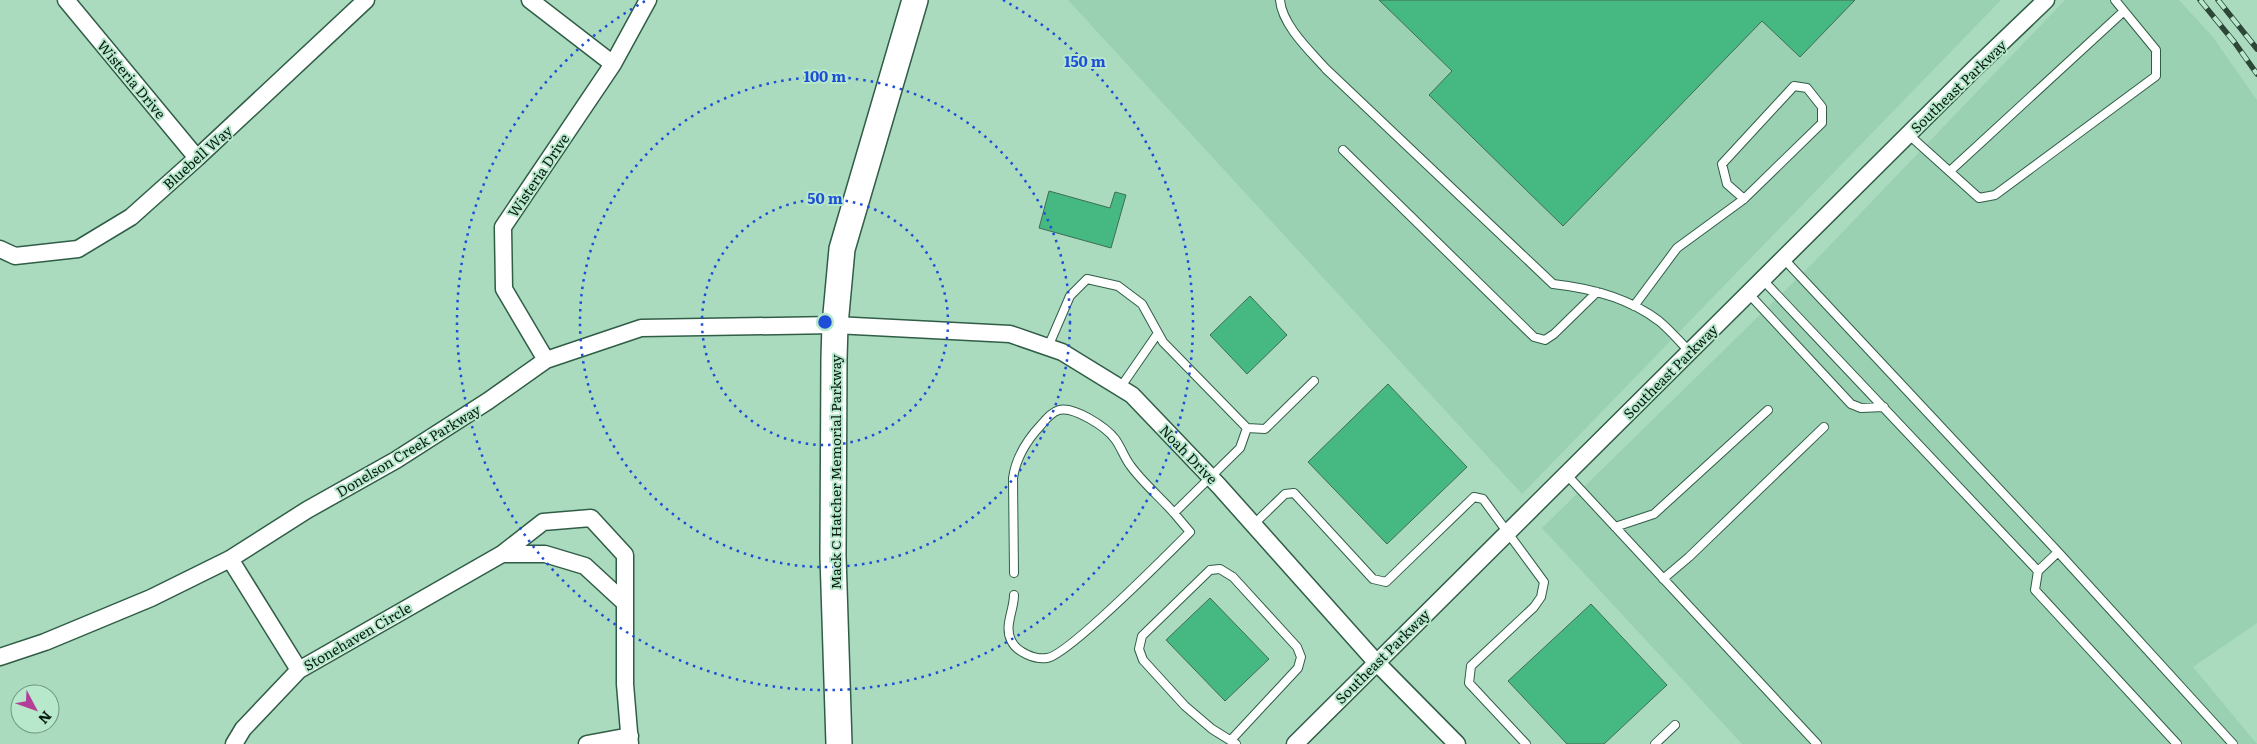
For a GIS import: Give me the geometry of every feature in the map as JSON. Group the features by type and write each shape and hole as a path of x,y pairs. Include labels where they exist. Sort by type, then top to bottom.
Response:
{"main road":[{"name":"Mack C Hatcher Memorial Parkway","path":"839,744 833,556 834,324 842,249 915,0"}],"street":[{"name":"Wisteria Drive","path":"66,0 197,158"},
{"name":"Bluebell Way","path":"0,249 15,256 78,249 131,217 366,0"},
{"path":"530,0 613,64"},
{"name":"Wisteria Drive","path":"546,360 504,289 503,228 613,64 648,0"},
{"name":"Southeast Parkway","path":"1295,744 1689,351 2044,1"},
{"name":"Noah Drive","path":"834,324 1010,334 1062,352 1132,395 1254,525 1376,662 1457,744"},
{"name":"Donelson Creek Parkway","path":"0,657 45,642 151,598 230,559 307,510 405,454 488,401 546,360 642,328 834,324"},
{"name":"Stonehaven Circle","path":"234,744 243,729 299,670 502,554 543,522 591,518 625,555 625,684 630,740"},
{"name":"Stonehaven Circle","path":"502,554 545,554 585,566 624,602"},
{"path":"230,559 299,670"},
{"path":"587,744 630,740"}],"lane":[{"path":"1280,0 1281,6 1296,36 1326,69 1553,284 1582,287 1634,306 1659,321 1689,351"},
{"path":"1908,134 1979,198 1995,195 2156,76 2156,50 2115,0"},
{"path":"1950,171 2124,11"},
{"path":"1634,306 1677,248 1744,199 1822,122 1822,106 1807,88 1794,86 1722,164 1727,184 1744,199"},
{"path":"1343,150 1534,337 1544,340 1554,334 1596,292"},
{"path":"1783,258 2058,552 2233,744"},
{"path":"1048,347 1070,296 1087,279 1118,286 1142,304 1163,342 1247,428 1265,429 1314,381"},
{"path":"1762,279 2038,571"},
{"path":"1748,293 1851,404 1861,408 1884,407"},
{"path":"1120,388 1158,333"},
{"path":"1014,573 1013,478 1015,464 1032,435 1051,415 1059,410 1068,410 1086,417 1104,428 1117,442 1130,465 1190,532 1092,626 1059,653 1048,658 1034,657 1021,651 1011,641 1008,628 1014,595"},
{"path":"1615,527 1654,514 1768,410"},
{"path":"1663,579 1824,427"},
{"path":"1174,513 1240,448 1247,428"},
{"path":"1566,474 1817,744"},
{"path":"1254,525 1285,494 1294,493 1373,580 1386,582 1474,497 1483,499 1544,582 1541,597 1534,607 1471,666 1469,683 1524,743"},
{"path":"2058,552 2038,571 2035,590 2177,744"},
{"path":"1220,569 1239,584 1297,647 1302,657 1298,668 1234,742 1212,729 1185,706 1143,660 1139,649 1142,636 1210,570 1220,569"},
{"path":"1656,744 1675,725"}],"shaded area":[{"path":"1068,0 2001,0 1522,494"},
{"path":"2065,0 2179,0 2212,36 2257,100 2257,623 2193,667 2257,744 1742,744 1542,528 1812,264"}],"building":[{"path":"1379,0 1855,0 1800,57 1762,21 1563,226 1429,95 1452,71"},
{"path":"1049,191 1110,208 1115,192 1126,195 1111,248 1039,228"},
{"path":"1250,296 1287,335 1247,374 1210,335"},
{"path":"1388,384 1467,467 1387,544 1308,462"},
{"path":"1210,598 1269,659 1225,701 1166,640"},
{"path":"1591,604 1667,685 1604,744 1567,744 1508,681"}],"railway":[{"path":"2200,0 2257,74"},
{"path":"2218,0 2257,49"}]}
